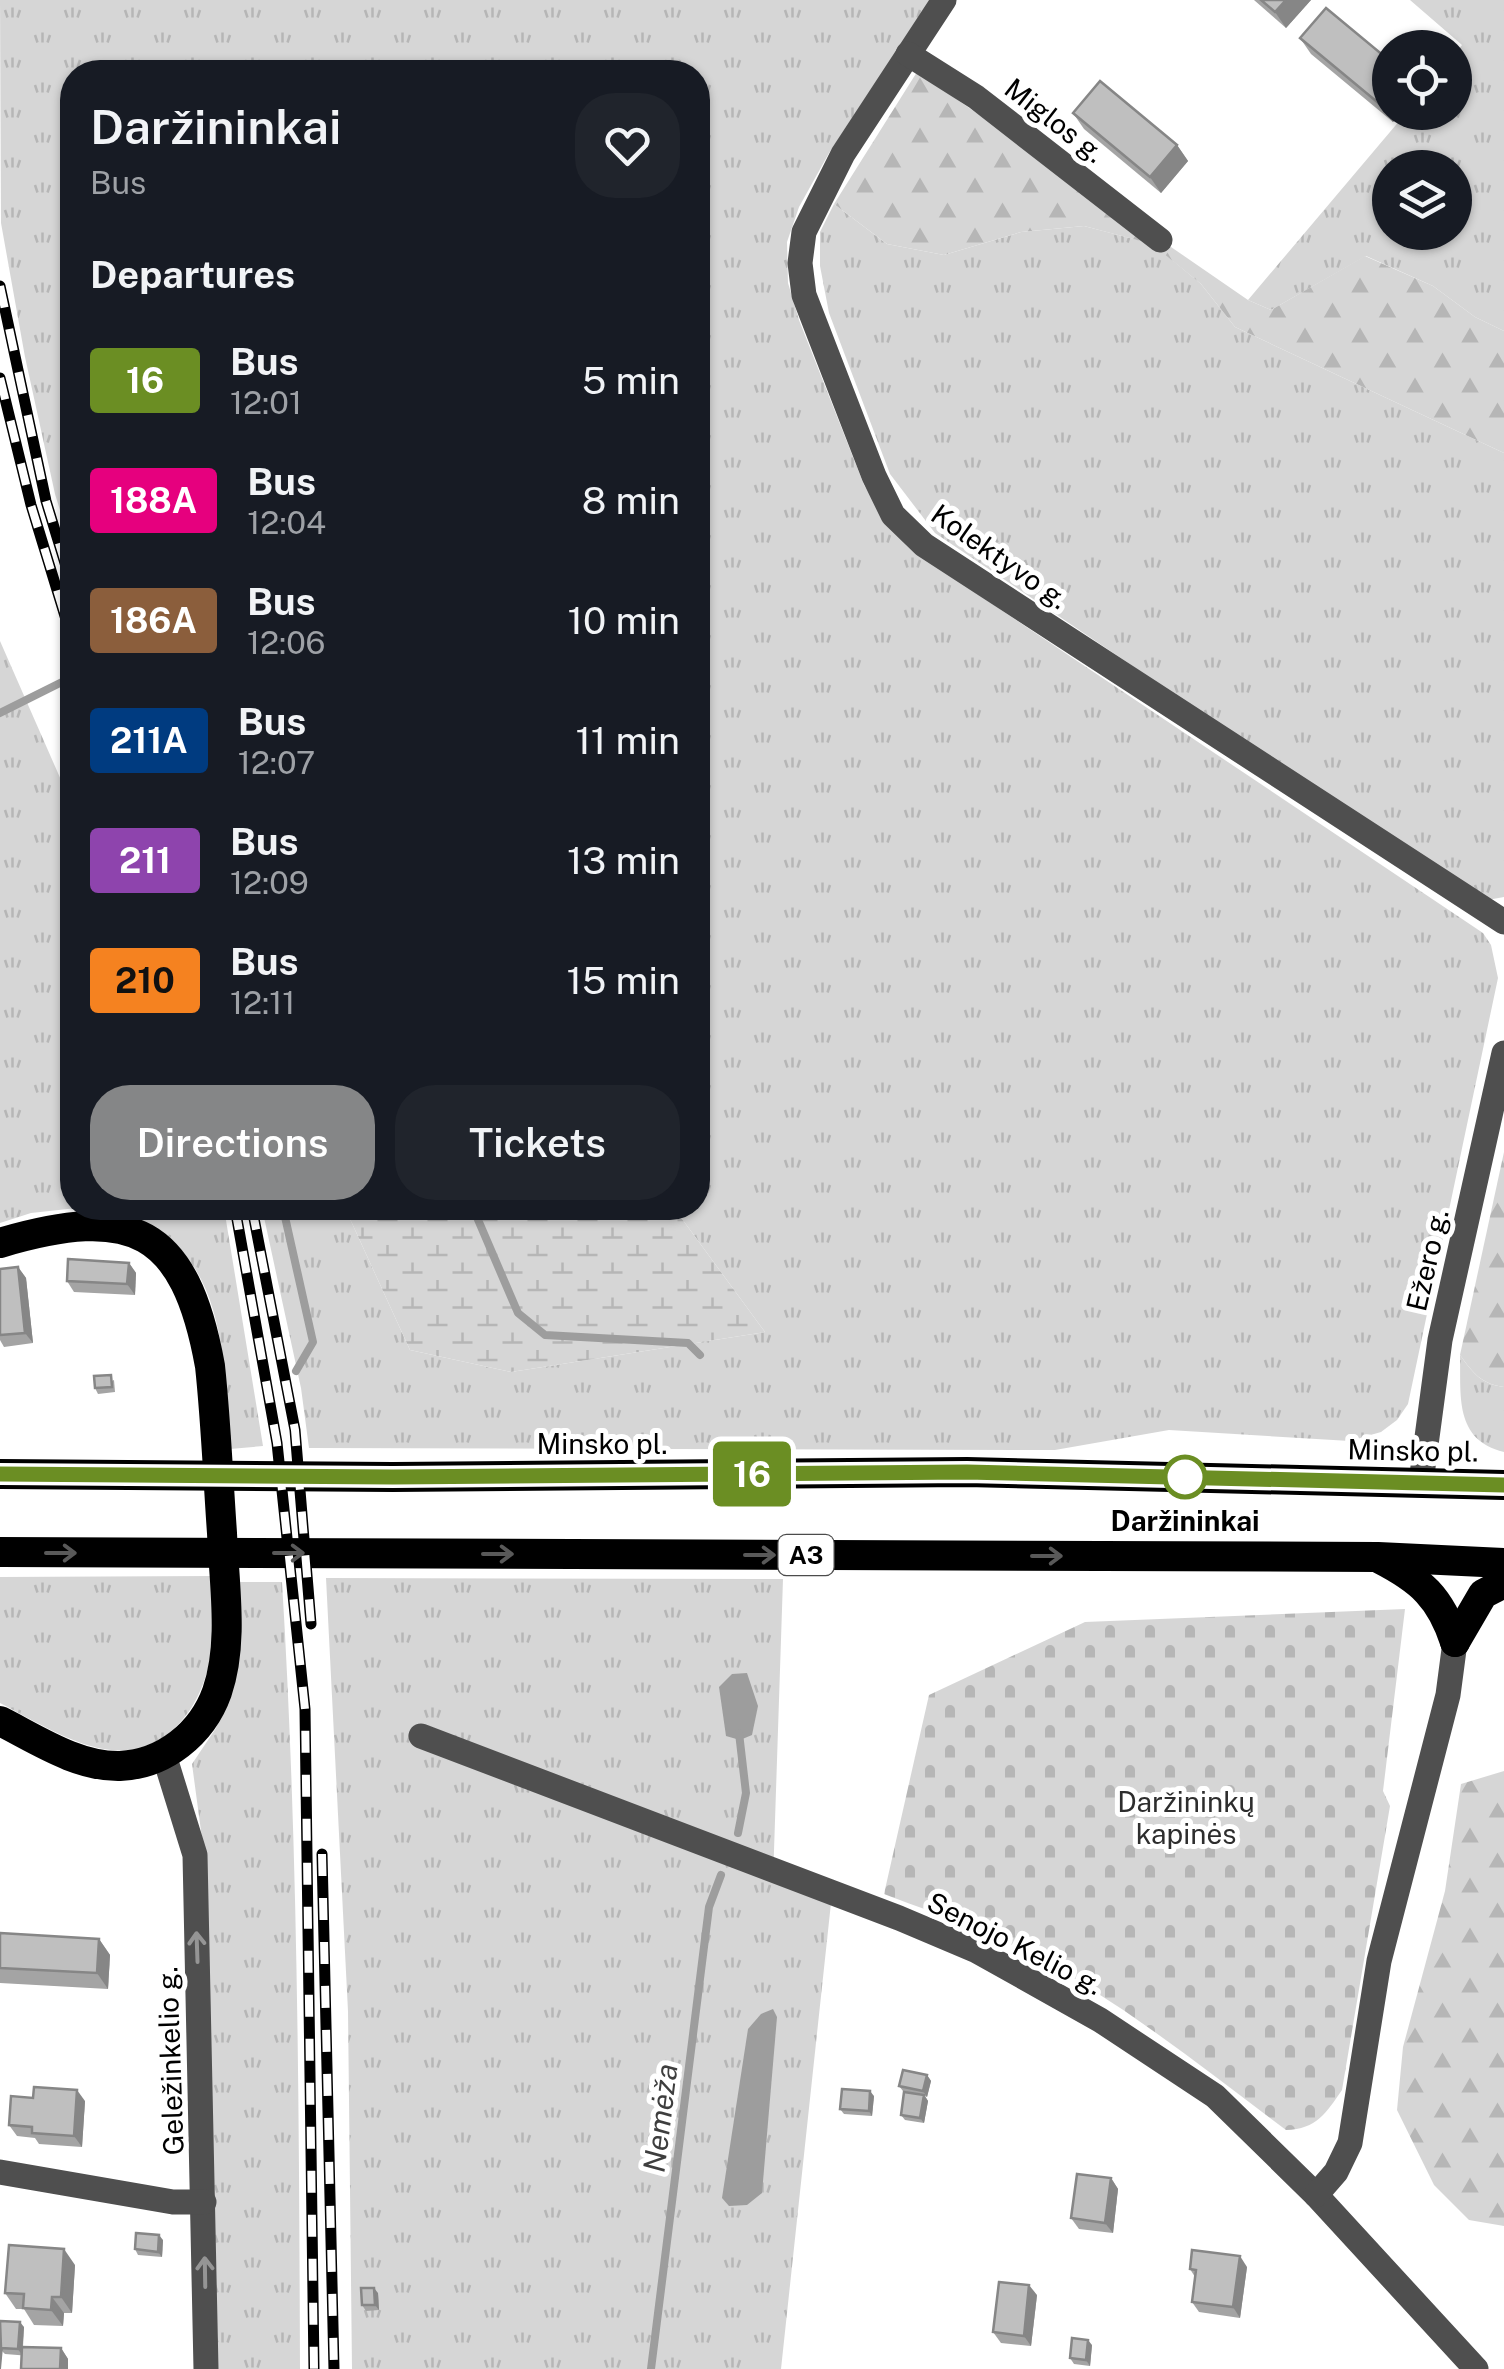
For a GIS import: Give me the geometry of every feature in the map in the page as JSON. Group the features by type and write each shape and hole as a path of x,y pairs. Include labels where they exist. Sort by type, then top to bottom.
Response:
{"highway":[{"path":"0,1243 50,1228 91,1225 123,1230 148,1240 170,1256 186,1279 204,1332 214,1406 226,1604 224,1658 217,1691 188,1738 164,1755 143,1763 117,1766 85,1761 0,1720"},
{"name":"Minsko pl.","path":"0,1474 393,1477 967,1472 1504,1485"},
{"name":"A3","path":"0,1552 1378,1557 1504,1564"},
{"path":"1378,1557 1426,1588 1440,1605 1454,1642"},
{"path":"1454,1642 1483,1594 1504,1583"}],"street":[{"name":"Kolektyvo g.","path":"944,0 843,154 817,201 804,232 800,263 804,296 874,476 894,514 924,545 1504,922"},
{"name":"Miglos g.","path":"908,54 976,98 1160,240"},
{"name":"Ežero g.","path":"1421,1482 1440,1340 1504,1053"},
{"path":"1316,2195 1336,2172 1350,2143 1378,1961 1448,1695 1454,1642"},
{"name":"Senojo Kelio g.","path":"421,1736 976,1950 1100,2020 1215,2096 1316,2195 1476,2369"},
{"name":"Geležinkelio g.","path":"164,1755 195,1855 206,2369"},
{"path":"0,2172 173,2202 204,2202"}],"green space":[{"path":"0,0 930,0 829,153 799,207 787,242 788,283 799,320 864,485 885,520 931,563 1483,933 1491,945 1498,978 1408,1404 1397,1420 1381,1432 1350,1441 1169,1430 1055,1450 309,1448 301,1388 265,1220 350,1220 410,1350 511,1372 765,1332 683,1220 710,1220 710,60 60,60 60,510 25,357 1,223"},
{"path":"1410,0 1504,0 1504,331 1475,317 1433,286 1366,256 1271,310 1248,300 1372,153 1372,250 1472,250 1472,150 1375,150 1392,130 1472,130 1472,30 1445,30"},
{"path":"917,72 1248,300 1271,310 1365,256 1433,286 1475,317 1504,331 1504,453 1235,327 1201,284 1152,244 1084,226 1021,232 944,255 887,244 834,204"},
{"path":"834,204 887,244 944,255 1021,232 1084,226 1153,244 1201,284 1235,327 1504,453 1504,897 1482,901 935,533 890,474 829,313 820,266 820,232"},
{"path":"0,641 60,778 60,1210 31,1213 0,1223"},
{"path":"1504,1152 1504,1387 1478,1377 1460,1355"},
{"path":"137,1220 226,1220 263,1446 230,1449 221,1344 213,1311 201,1280 183,1253 158,1230"},
{"path":"350,1220 683,1220 765,1332 511,1372 410,1350"},
{"path":"1460,1355 1478,1377 1504,1387 1504,1452 1488,1446 1468,1427 1461,1400"},
{"path":"212,1576 213,1637 208,1668 191,1708 162,1738 143,1747 98,1748 60,1734 0,1703 0,1577"},
{"path":"326,1578 783,1579 773,1881 831,1903 781,2369 352,2369 348,2011"},
{"path":"237,1582 282,1582 294,1877 300,2369 217,2369 206,1868 192,1764 216,1728 231,1686"},
{"name":"Daržininkų kapinės","path":"1405,1609 1383,1791 1390,1806 1342,2090 1325,2112 1306,2127 1286,2130 1141,2022 1065,1973 984,1932 884,1894 929,1695 1085,1622"},
{"path":"1504,1771 1504,2226 1469,2220 1434,2185 1397,2110 1403,2047 1445,1891 1461,1784"}],"shaded area":[{"path":"747,1673 758,1706 752,1735 740,1740 726,1736 719,1687 732,1674"},
{"path":"773,2009 777,2017 762,2193 747,2205 729,2206 722,2198 748,2029 761,2014"}],"building":[{"path":"1261,0 1286,0 1275,12"},
{"path":"1326,8 1372,46 1372,98 1300,38"},
{"path":"1100,81 1177,145 1150,177 1073,113"},
{"path":"68,1259 129,1263 127,1284 67,1281"},
{"path":"18,1267 25,1333 0,1335 0,1269"},
{"path":"111,1375 112,1387 95,1388 94,1376"},
{"path":"0,1933 99,1939 97,1973 0,1968"},
{"path":"903,2070 927,2075 923,2091 899,2086"},
{"path":"34,2087 77,2090 74,2136 32,2133 32,2127 9,2125 11,2096 33,2098"},
{"path":"842,2089 870,2091 869,2111 840,2109"},
{"path":"904,2092 924,2095 920,2118 901,2115"},
{"path":"1077,2174 1111,2178 1105,2223 1071,2218"},
{"path":"136,2233 159,2235 158,2252 135,2249"},
{"path":"9,2245 64,2249 61,2297 52,2297 51,2310 23,2308 24,2294 5,2293"},
{"path":"1192,2250 1240,2256 1233,2307 1192,2302 1196,2270 1190,2269"},
{"path":"999,2282 1029,2285 1024,2336 993,2332"},
{"path":"361,2288 374,2288 375,2305 362,2305"},
{"path":"0,2321 20,2322 18,2349 1,2348"},
{"path":"1072,2338 1088,2340 1086,2360 1070,2358"},
{"path":"22,2347 61,2348 60,2369 21,2369"}],"waterway":[{"name":"Nemėža","path":"0,713 60,683"},
{"path":"286,1220 313,1342 296,1371"},
{"name":"Nemėža","path":"478,1220 518,1313 545,1335 688,1343 700,1355"},
{"name":"Nemėža","path":"738,1833 746,1793 739,1733"},
{"name":"Nemėža","path":"651,2369 709,1907 721,1875"}],"railway":[{"path":"0,286 46,501 60,547"},
{"path":"0,378 31,505 60,600"},
{"path":"237,1220 277,1443 305,1709 314,2369"},
{"path":"254,1220 295,1430 311,1624"},
{"path":"322,1854 334,2369"}],"bus line":[{"name":"16","path":"0,1474 393,1477 967,1472 1504,1485"}],"place":[{"name":"Daržininkai","path":"1185,1477"}]}
